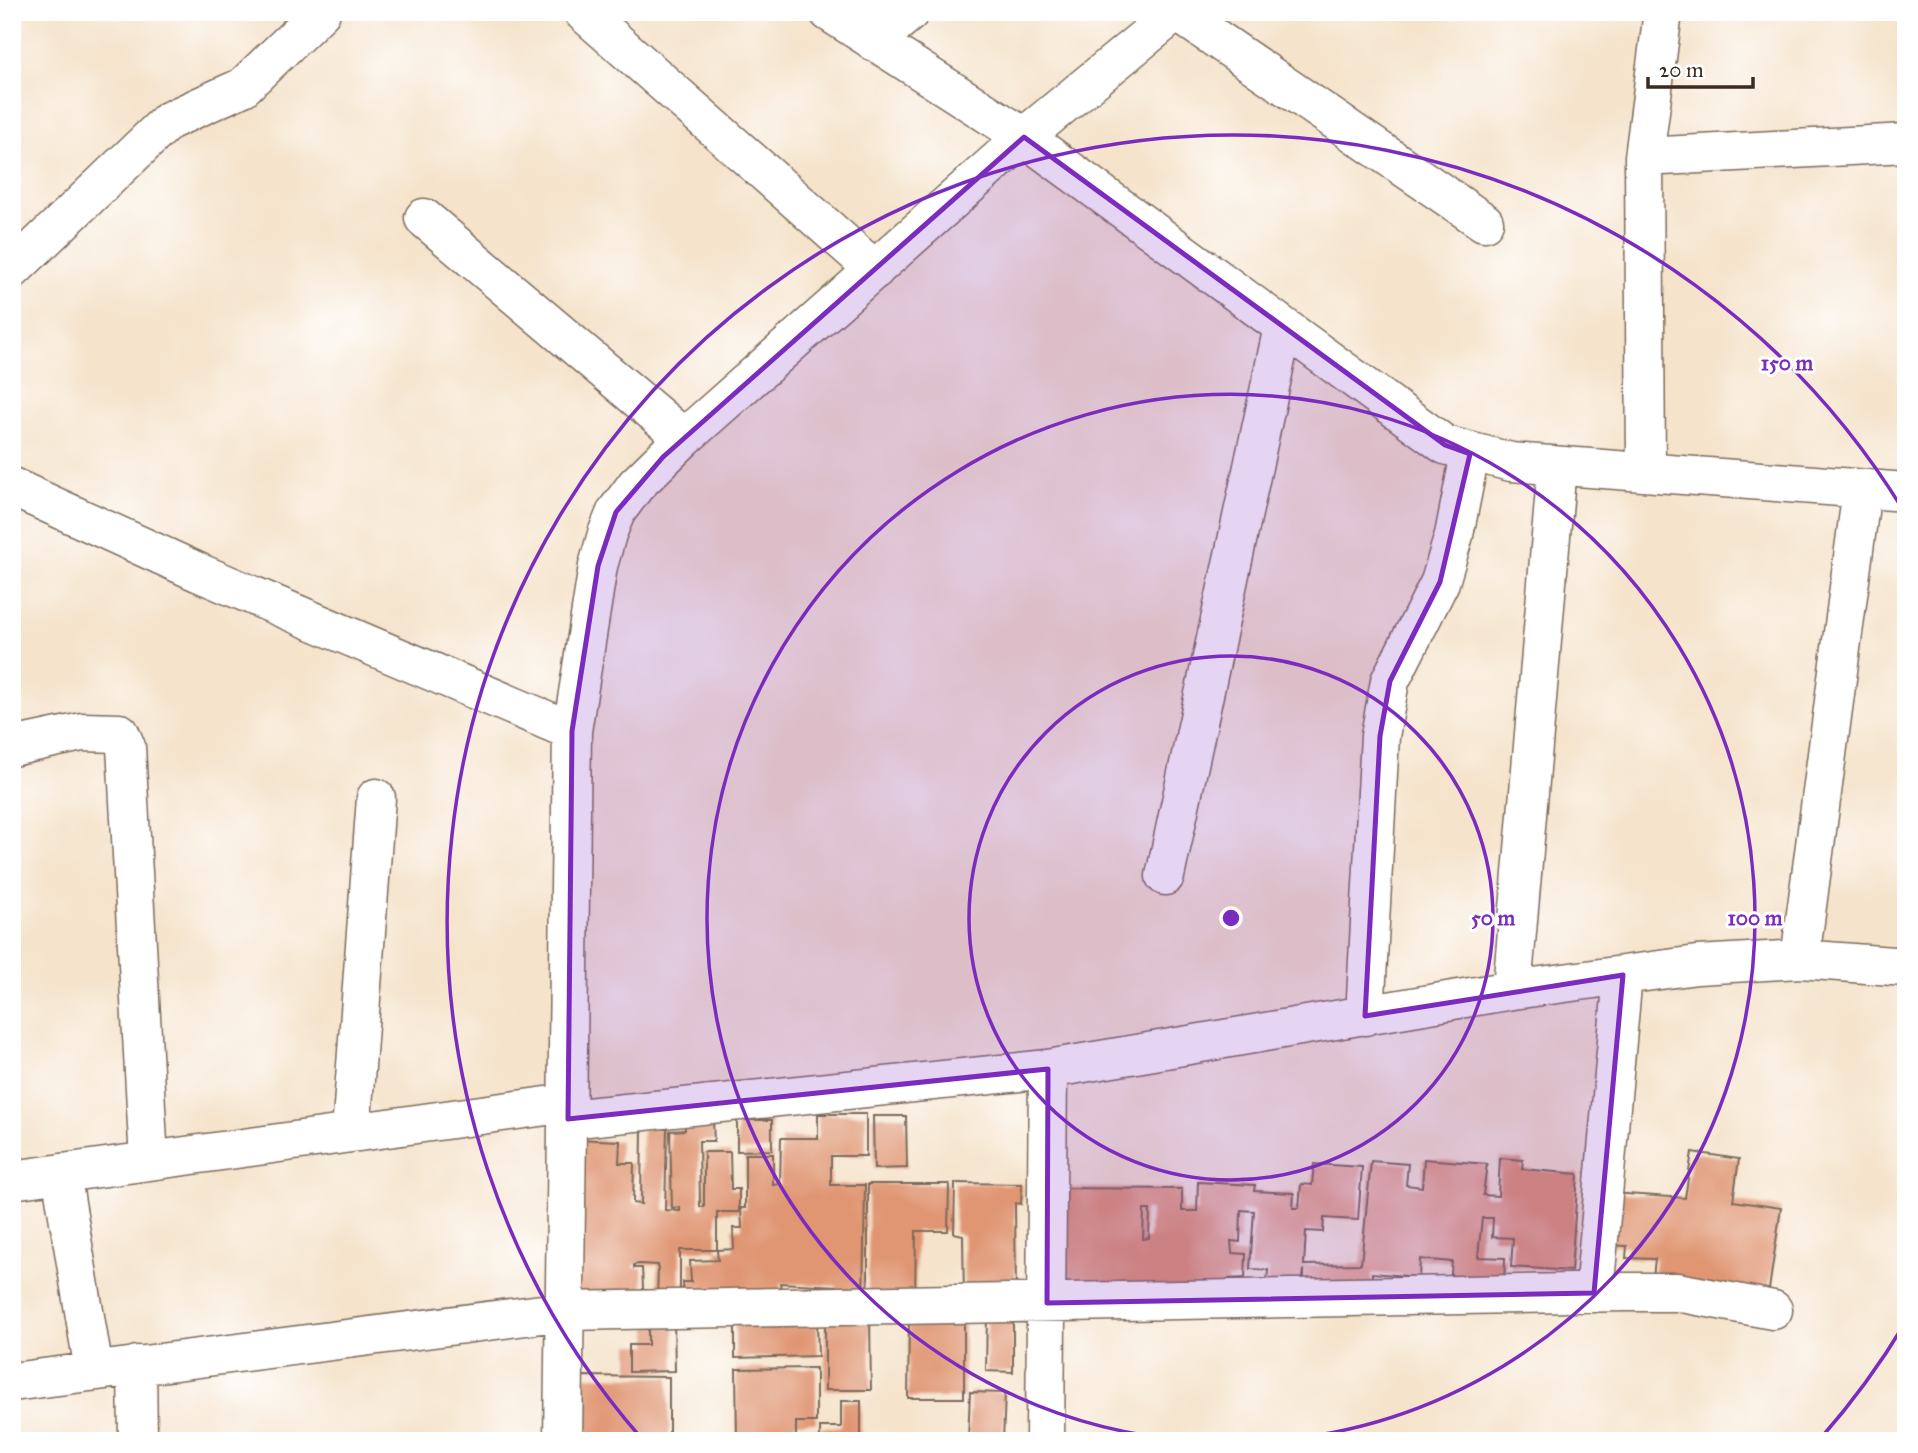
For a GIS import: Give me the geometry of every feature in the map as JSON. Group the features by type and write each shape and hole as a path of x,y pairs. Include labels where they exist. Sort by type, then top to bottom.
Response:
{"street":[{"path":"12,270 168,121 243,87 321,12"},
{"path":"583,12 876,270"},
{"path":"829,12 1024,137 1445,445 1469,454 1557,466 1906,492"},
{"path":"874,43 910,12"},
{"path":"563,1441 572,731 598,566 616,512 636,485 684,439 1024,137 1177,12 1484,222"},
{"path":"1646,471 1644,157 1663,12"},
{"path":"1644,157 1906,143"},
{"path":"424,218 684,439"},
{"path":"1165,876 1283,327"},
{"path":"1365,1016 1380,736 1390,681 1440,582 1454,535 1469,454"},
{"path":"1512,990 1557,466"},
{"path":"12,487 200,573 572,731"},
{"path":"1800,959 1862,489"},
{"path":"12,747 103,731 120,733 126,747 149,1161"},
{"path":"351,1133 376,798"},
{"path":"12,1180 351,1133 1048,1069 1512,990 1697,965 1800,959 1906,967"},
{"path":"1594,1293 1623,975"},
{"path":"1045,1441 1048,1069"},
{"path":"61,1173 94,1371"},
{"path":"12,1382 565,1311 1677,1292 1773,1310"},
{"path":"137,1365 138,1441"}],"highlighted area":[{"path":"1024,137 1445,445 1470,454 1440,582 1390,681 1380,736 1365,1016 1623,975 1594,1293 1047,1303 1048,1069 568,1119 572,731 598,566 616,512 663,457"}],"building":[{"path":"818,1114 866,1114 866,1156 831,1156 831,1185 865,1185 863,1301 836,1300 836,1286 780,1283 782,1295 684,1304 683,1282 691,1282 690,1261 718,1260 717,1250 734,1249 733,1228 742,1228 741,1208 745,1208 745,1154 773,1154 773,1185 780,1184 781,1138 818,1138"},
{"path":"873,1116 906,1116 907,1168 874,1169"},
{"path":"737,1120 772,1120 772,1150 737,1151"},
{"path":"713,1122 714,1141 699,1141 700,1207 704,1207 704,1152 730,1152 731,1189 739,1189 739,1212 717,1212 717,1250 680,1250 680,1304 657,1303 658,1265 639,1264 634,1265 634,1268 642,1268 644,1306 569,1305 574,1139 620,1141 619,1163 634,1163 633,1203 641,1204 642,1128 667,1129 665,1210 680,1211 680,1207 672,1208 670,1131 685,1130 685,1123"},
{"path":"1692,1152 1739,1159 1733,1201 1781,1208 1767,1303 1652,1286 1655,1259 1626,1258 1627,1246 1606,1245 1612,1193 1685,1198"},
{"path":"1500,1158 1523,1160 1522,1169 1578,1174 1571,1271 1511,1267 1513,1238 1492,1237 1493,1218 1482,1218 1478,1257 1505,1258 1504,1287 1450,1285 1452,1262 1420,1259 1419,1277 1372,1273 1372,1293 1304,1293 1304,1269 1302,1287 1267,1285 1268,1270 1250,1269 1254,1211 1241,1210 1240,1242 1231,1241 1232,1253 1246,1254 1245,1278 1228,1279 1229,1294 1054,1293 1058,1188 1182,1189 1182,1211 1197,1211 1198,1182 1255,1185 1254,1191 1294,1193 1293,1208 1299,1208 1301,1184 1312,1185 1314,1164 1362,1167 1358,1220 1324,1218 1323,1232 1306,1231 1304,1265 1361,1264 1371,1161 1408,1164 1406,1185 1422,1187 1424,1159 1487,1164 1483,1195 1498,1196","holes":["1144,1210 1150,1210 1149,1238 1143,1239"]},
{"path":"955,1183 1022,1184 1021,1204 1015,1203 1016,1298 964,1299 963,1235 954,1233"},
{"path":"868,1184 949,1184 948,1231 916,1231 915,1301 868,1301"},
{"path":"987,1315 1013,1315 1013,1372 986,1371"},
{"path":"825,1316 870,1316 871,1390 825,1390"},
{"path":"648,1319 674,1319 675,1371 629,1372 629,1345 648,1345"},
{"path":"817,1319 818,1356 735,1358 735,1321"},
{"path":"909,1319 964,1319 964,1398 908,1398"},
{"path":"816,1368 816,1422 796,1422 796,1441 737,1441 736,1369"},
{"path":"580,1376 669,1377 669,1441 569,1441"},
{"path":"970,1392 1005,1393 1003,1441 968,1441"},
{"path":"841,1401 861,1401 861,1441 820,1441 820,1427 841,1427"}]}
